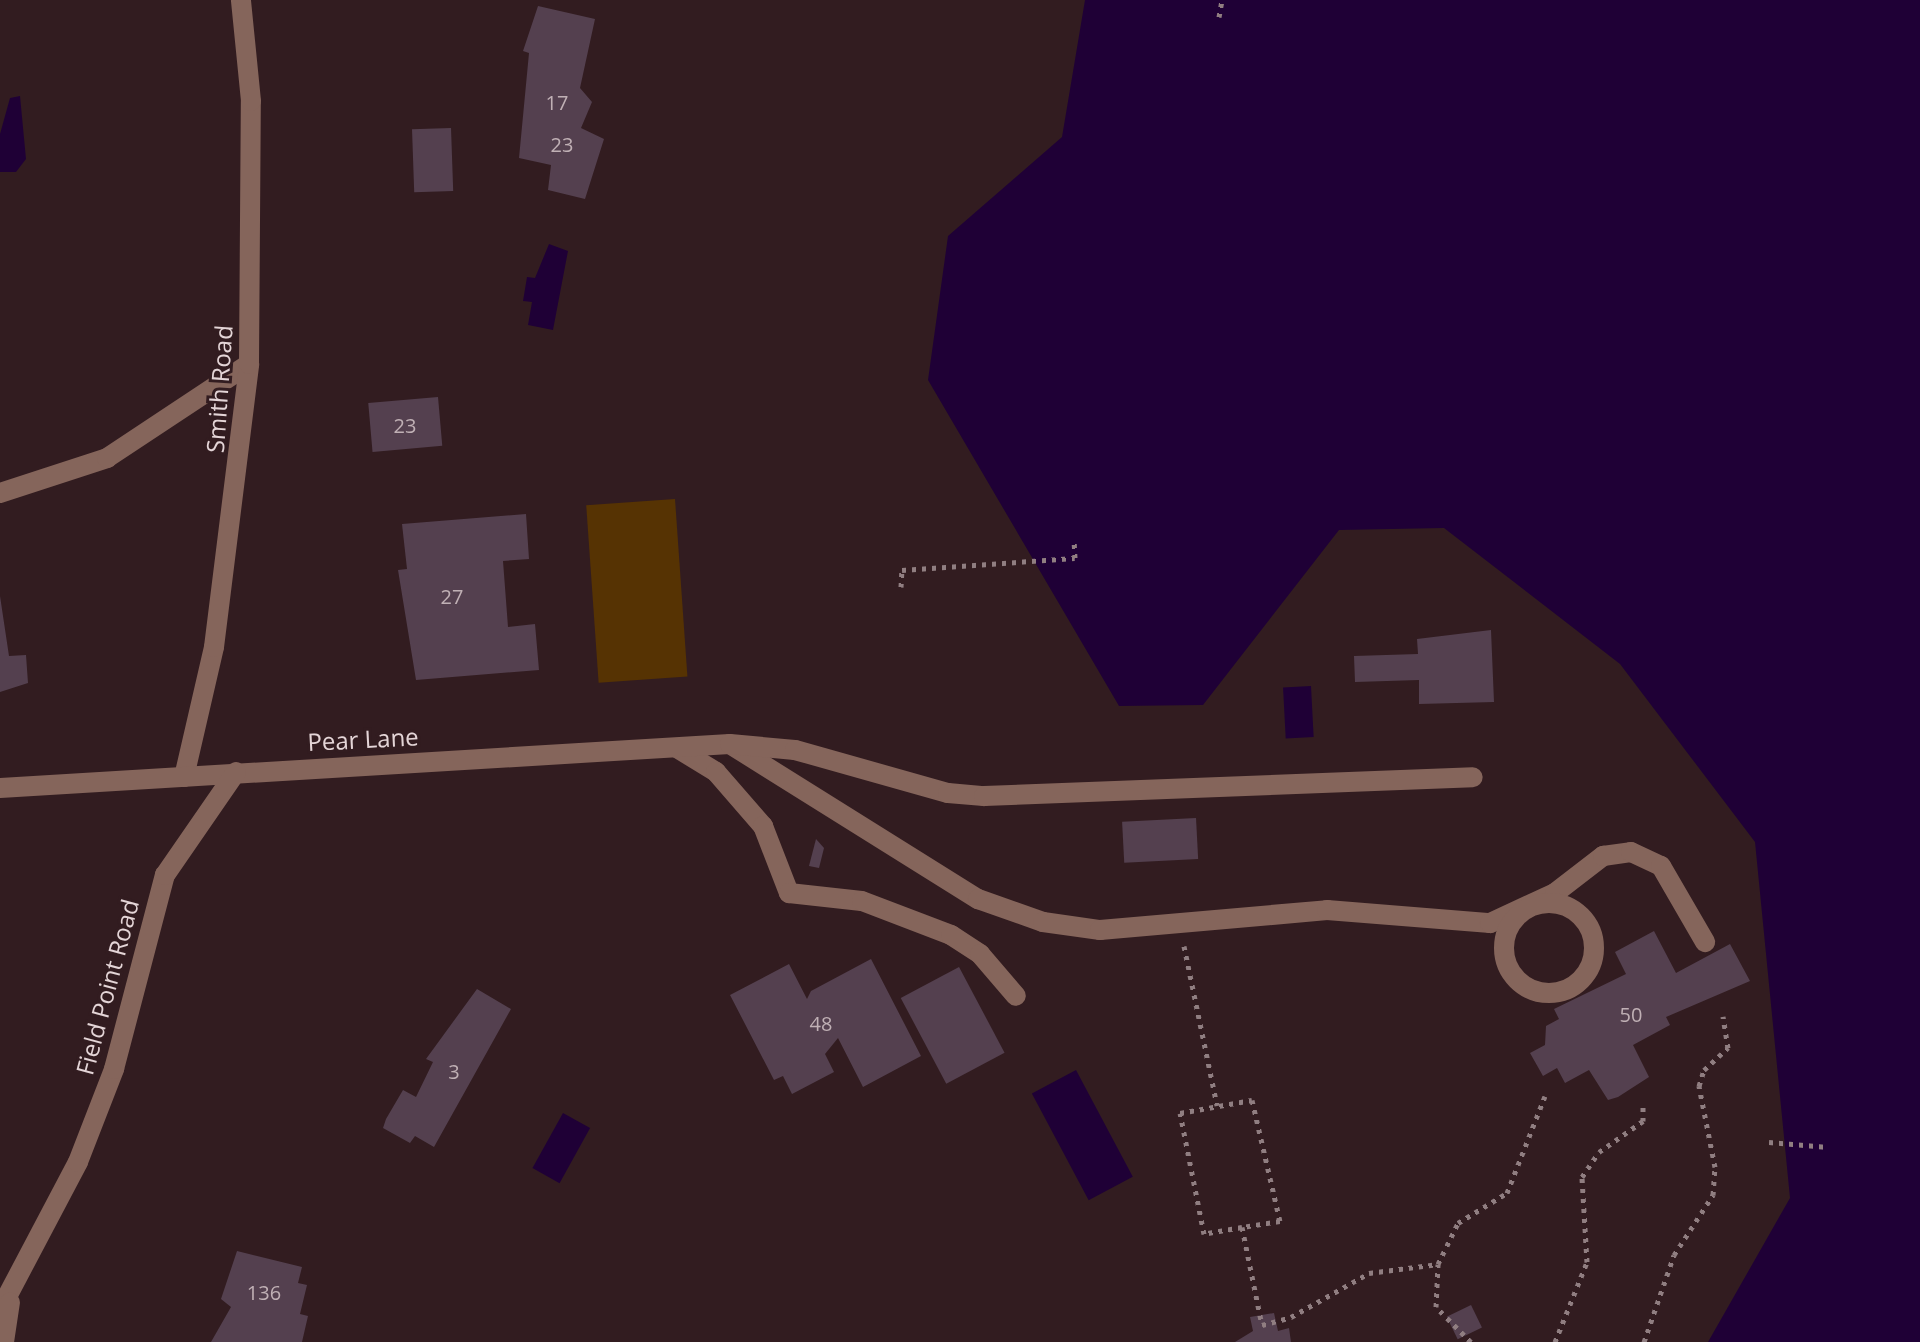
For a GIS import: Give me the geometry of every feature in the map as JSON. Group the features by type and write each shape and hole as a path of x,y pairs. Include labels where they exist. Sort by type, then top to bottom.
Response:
{"street":[{"name":"Smith Road","path":"184,777 214,647 249,364 251,101 241,0"},
{"path":"0,493 107,458 221,389 249,364"},
{"path":"730,744 1006,912 1100,930 1327,910 1490,923 1533,905 1564,905 1588,924 1594,954 1566,990 1538,992 1506,965 1504,936 1533,905 1603,856 1631,852 1661,866 1705,942"},
{"name":"Pear Lane","path":"0,788 730,744 795,750 948,793 984,796 1473,777"},
{"path":"677,748 716,772 763,826 789,893 862,901 951,935 980,954 1016,996"},
{"name":"Field Point Road","path":"4,1342 5,1306 114,1069 165,875 236,772"}],"path":[{"path":"1219,17 1222,0"},
{"path":"901,587 902,570 1075,558 1074,539"},
{"path":"1179,923 1217,1106"},
{"path":"1644,1342 1674,1255 1713,1195 1715,1167 1699,1086 1704,1070 1728,1048 1723,1016"},
{"path":"1471,1342 1436,1307 1438,1264 1458,1223 1507,1193 1545,1096"},
{"path":"1252,1100 1280,1221 1242,1227 1204,1234 1180,1113 1252,1100"},
{"path":"1555,1342 1587,1262 1582,1177 1609,1143 1643,1121 1643,1104"},
{"path":"1769,1142 1828,1147"},
{"path":"1242,1227 1262,1325 1369,1273 1438,1264"}],"shaded area":[{"path":"1085,0 1920,0 1920,1342 1708,1342 1790,1198 1755,842 1620,664 1444,528 1339,530 1203,705 1119,706 928,380 948,236 1062,137"},
{"path":"20,96 26,159 16,172 0,172 0,134 10,98"},
{"path":"549,244 568,251 553,330 528,325 532,302 523,301 527,277 535,278"},
{"path":"675,499 687,677 599,683 586,505"},
{"path":"1311,686 1314,737 1286,738 1283,687"},
{"path":"1076,1070 1133,1177 1089,1200 1032,1093"},
{"path":"563,1113 590,1128 560,1183 532,1168"}],"building":[{"path":"538,6 595,19 580,88 592,102 581,128 604,139 585,199 548,190 551,165 519,158 529,53 523,51"},
{"path":"451,128 453,191 414,192 412,129"},
{"path":"438,397 442,446 373,452 368,403"},
{"path":"526,514 529,559 503,561 508,627 535,624 539,670 416,680 398,570 407,569 402,524"},
{"path":"0,596 9,656 26,655 28,683 0,692"},
{"path":"1491,630 1494,702 1419,704 1419,680 1355,682 1354,656 1418,654 1417,639"},
{"path":"1196,818 1198,859 1124,863 1122,822"},
{"path":"816,839 824,848 819,868 809,866"},
{"path":"1654,931 1676,973 1730,944 1750,981 1666,1017 1670,1025 1633,1045 1649,1077 1618,1097 1608,1100 1589,1070 1565,1083 1557,1068 1543,1076 1530,1053 1545,1045 1546,1026 1559,1019 1554,1009 1626,974 1615,952"},
{"path":"871,959 921,1056 863,1087 838,1038 825,1054 834,1072 792,1094 783,1076 774,1080 730,995 789,964 807,999 811,991"},
{"path":"959,967 1005,1053 946,1084 901,998"},
{"path":"477,989 511,1009 434,1147 415,1136 410,1143 383,1128 386,1119 403,1090 416,1097 433,1062 426,1059"},
{"path":"237,1251 302,1267 298,1283 307,1285 300,1314 308,1316 302,1342 211,1342 231,1307 221,1299"},
{"path":"1471,1305 1482,1327 1458,1339 1447,1317"},
{"path":"1274,1313 1278,1331 1289,1328 1291,1342 1235,1342 1253,1331 1250,1317"}]}
